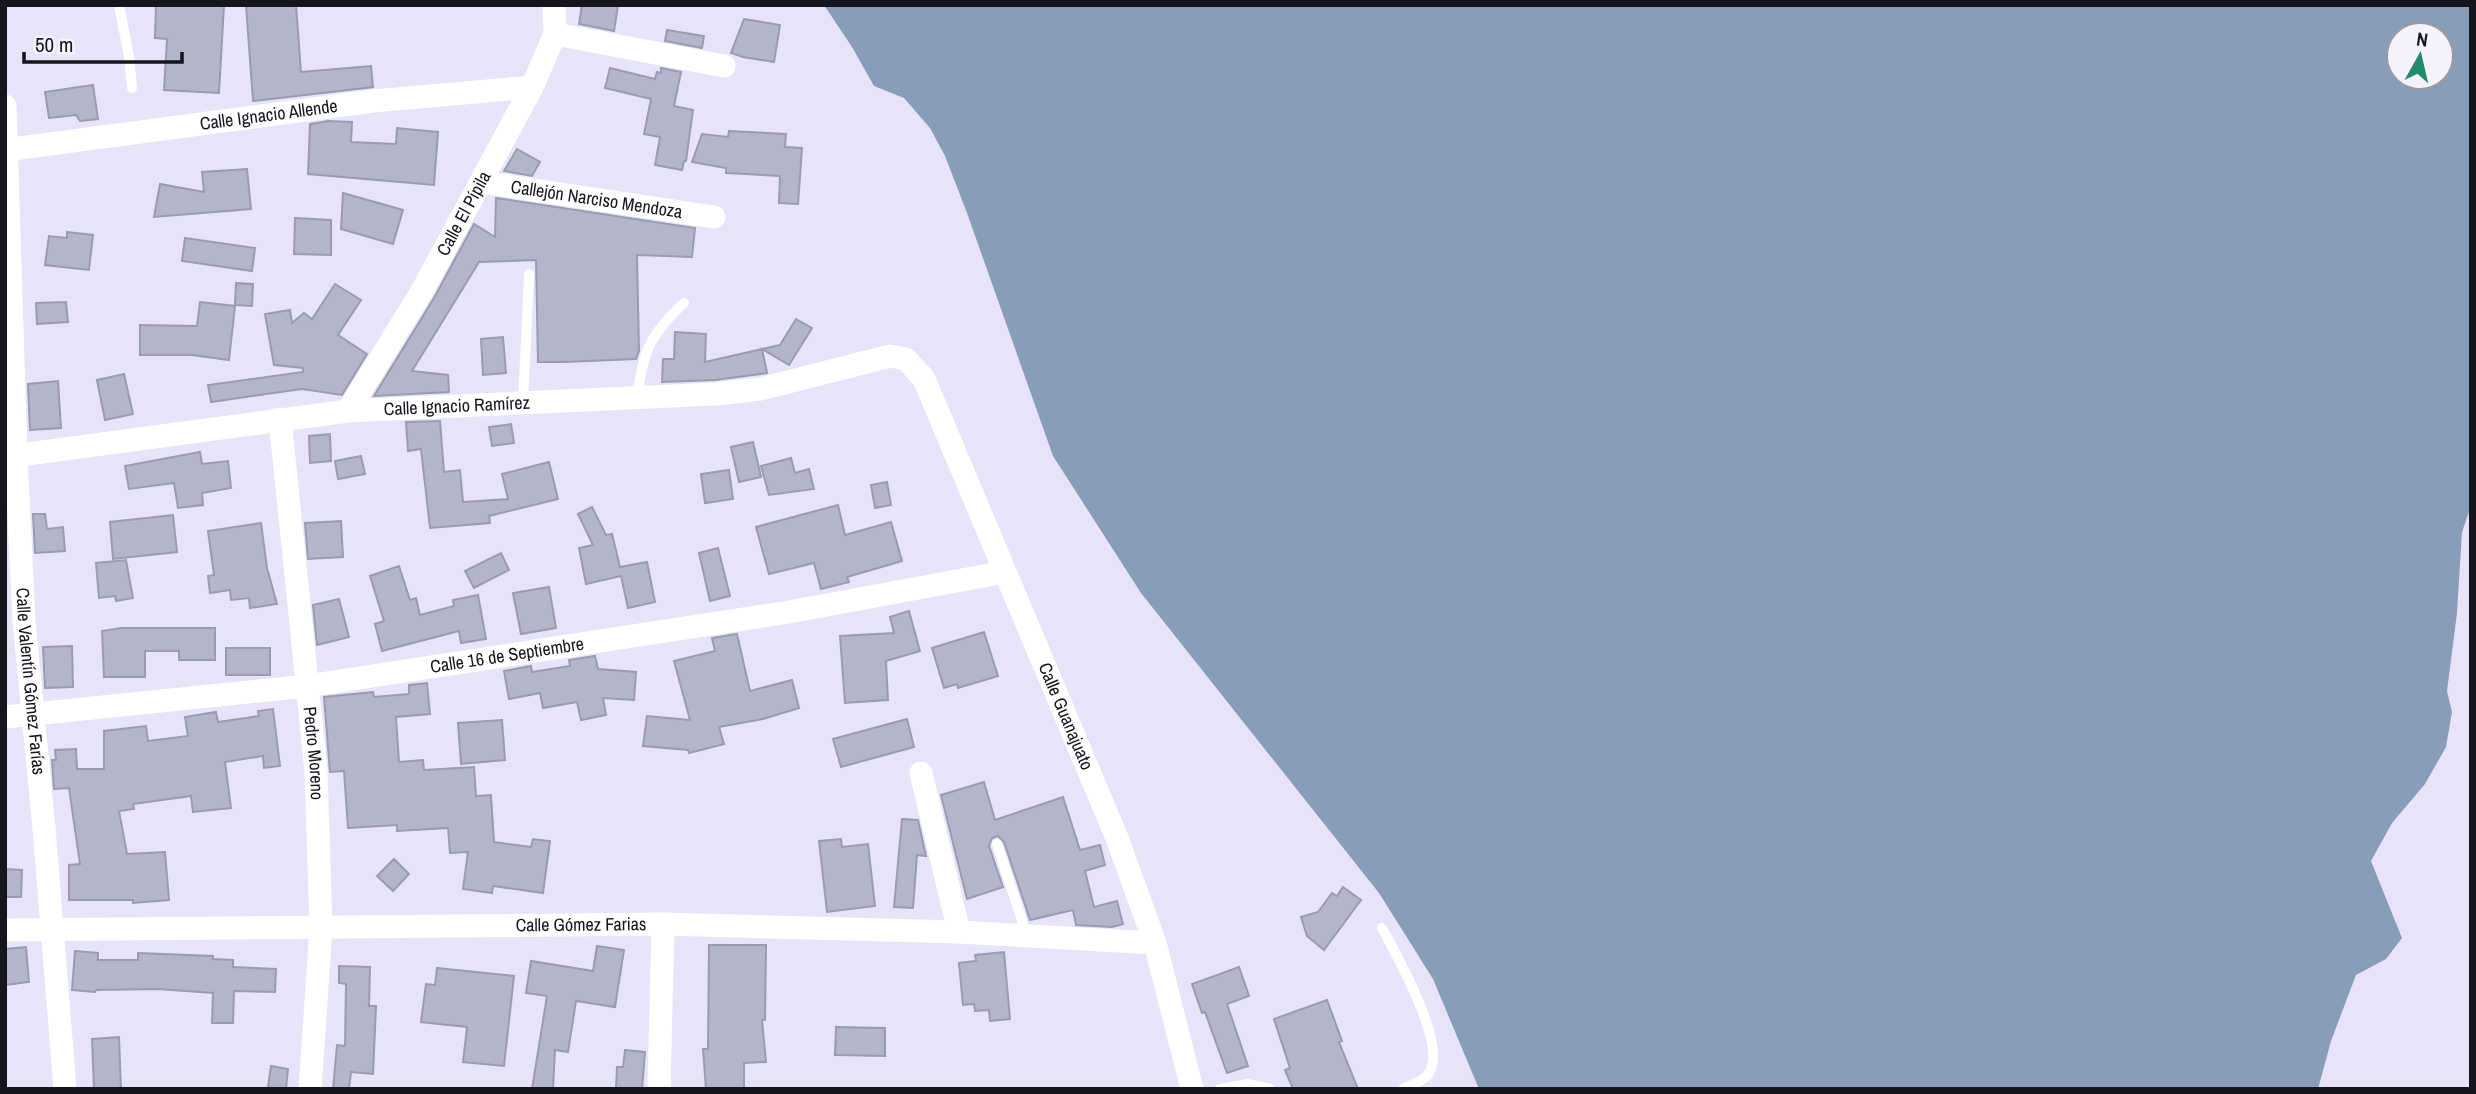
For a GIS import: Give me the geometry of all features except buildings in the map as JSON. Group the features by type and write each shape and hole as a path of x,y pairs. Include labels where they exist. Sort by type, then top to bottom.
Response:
{"street":[{"name":"Calle El Pípila","path":"348,411 422,290 533,87 555,34 554,5"},
{"path":"555,34 724,66"},
{"name":"Calle Ignacio Allende","path":"7,150 373,101 533,87"},
{"name":"Calle Valentín Gómez Farías","path":"5,106 10,457 65,1089"},
{"name":"Callejón Narciso Mendoza","path":"481,183 714,217"},
{"name":"Calle Ignacio Ramírez","path":"10,457 348,411 716,394 760,389 890,356 906,359"},
{"name":"Calle Guanajuato","path":"906,359 924,379 1117,838 1155,943 1192,1089"},
{"name":"Pedro Moreno","path":"280,419 316,771 321,928 310,1089"},
{"name":"Calle 16 de Septiembre","path":"5,717 307,686 776,614 1005,572"},
{"path":"921,773 959,932"},
{"path":"659,1089 663,924"},
{"name":"Calle Gómez Farias","path":"5,930 663,924 959,932 1155,943"}],"lane":[{"path":"118,5 129,56 132,88"},
{"path":"523,402 529,274"},
{"path":"636,398 643,364 653,336 684,303"},
{"path":"997,844 1027,936"},
{"path":"1382,928 1419,1003 1432,1037 1434,1052 1432,1069 1427,1076 1403,1089"},
{"path":"1220,1089 1247,1084 1270,1089"}],"water":[{"path":"824,5 2471,5 2471,506 2462,532 2457,613 2447,691 2452,712 2446,747 2425,784 2392,823 2371,861 2402,938 2386,959 2356,975 2331,1041 2318,1089 1479,1089 1433,979 1379,893 1141,593 1053,456 945,156 930,128 904,98 874,86"}]}
